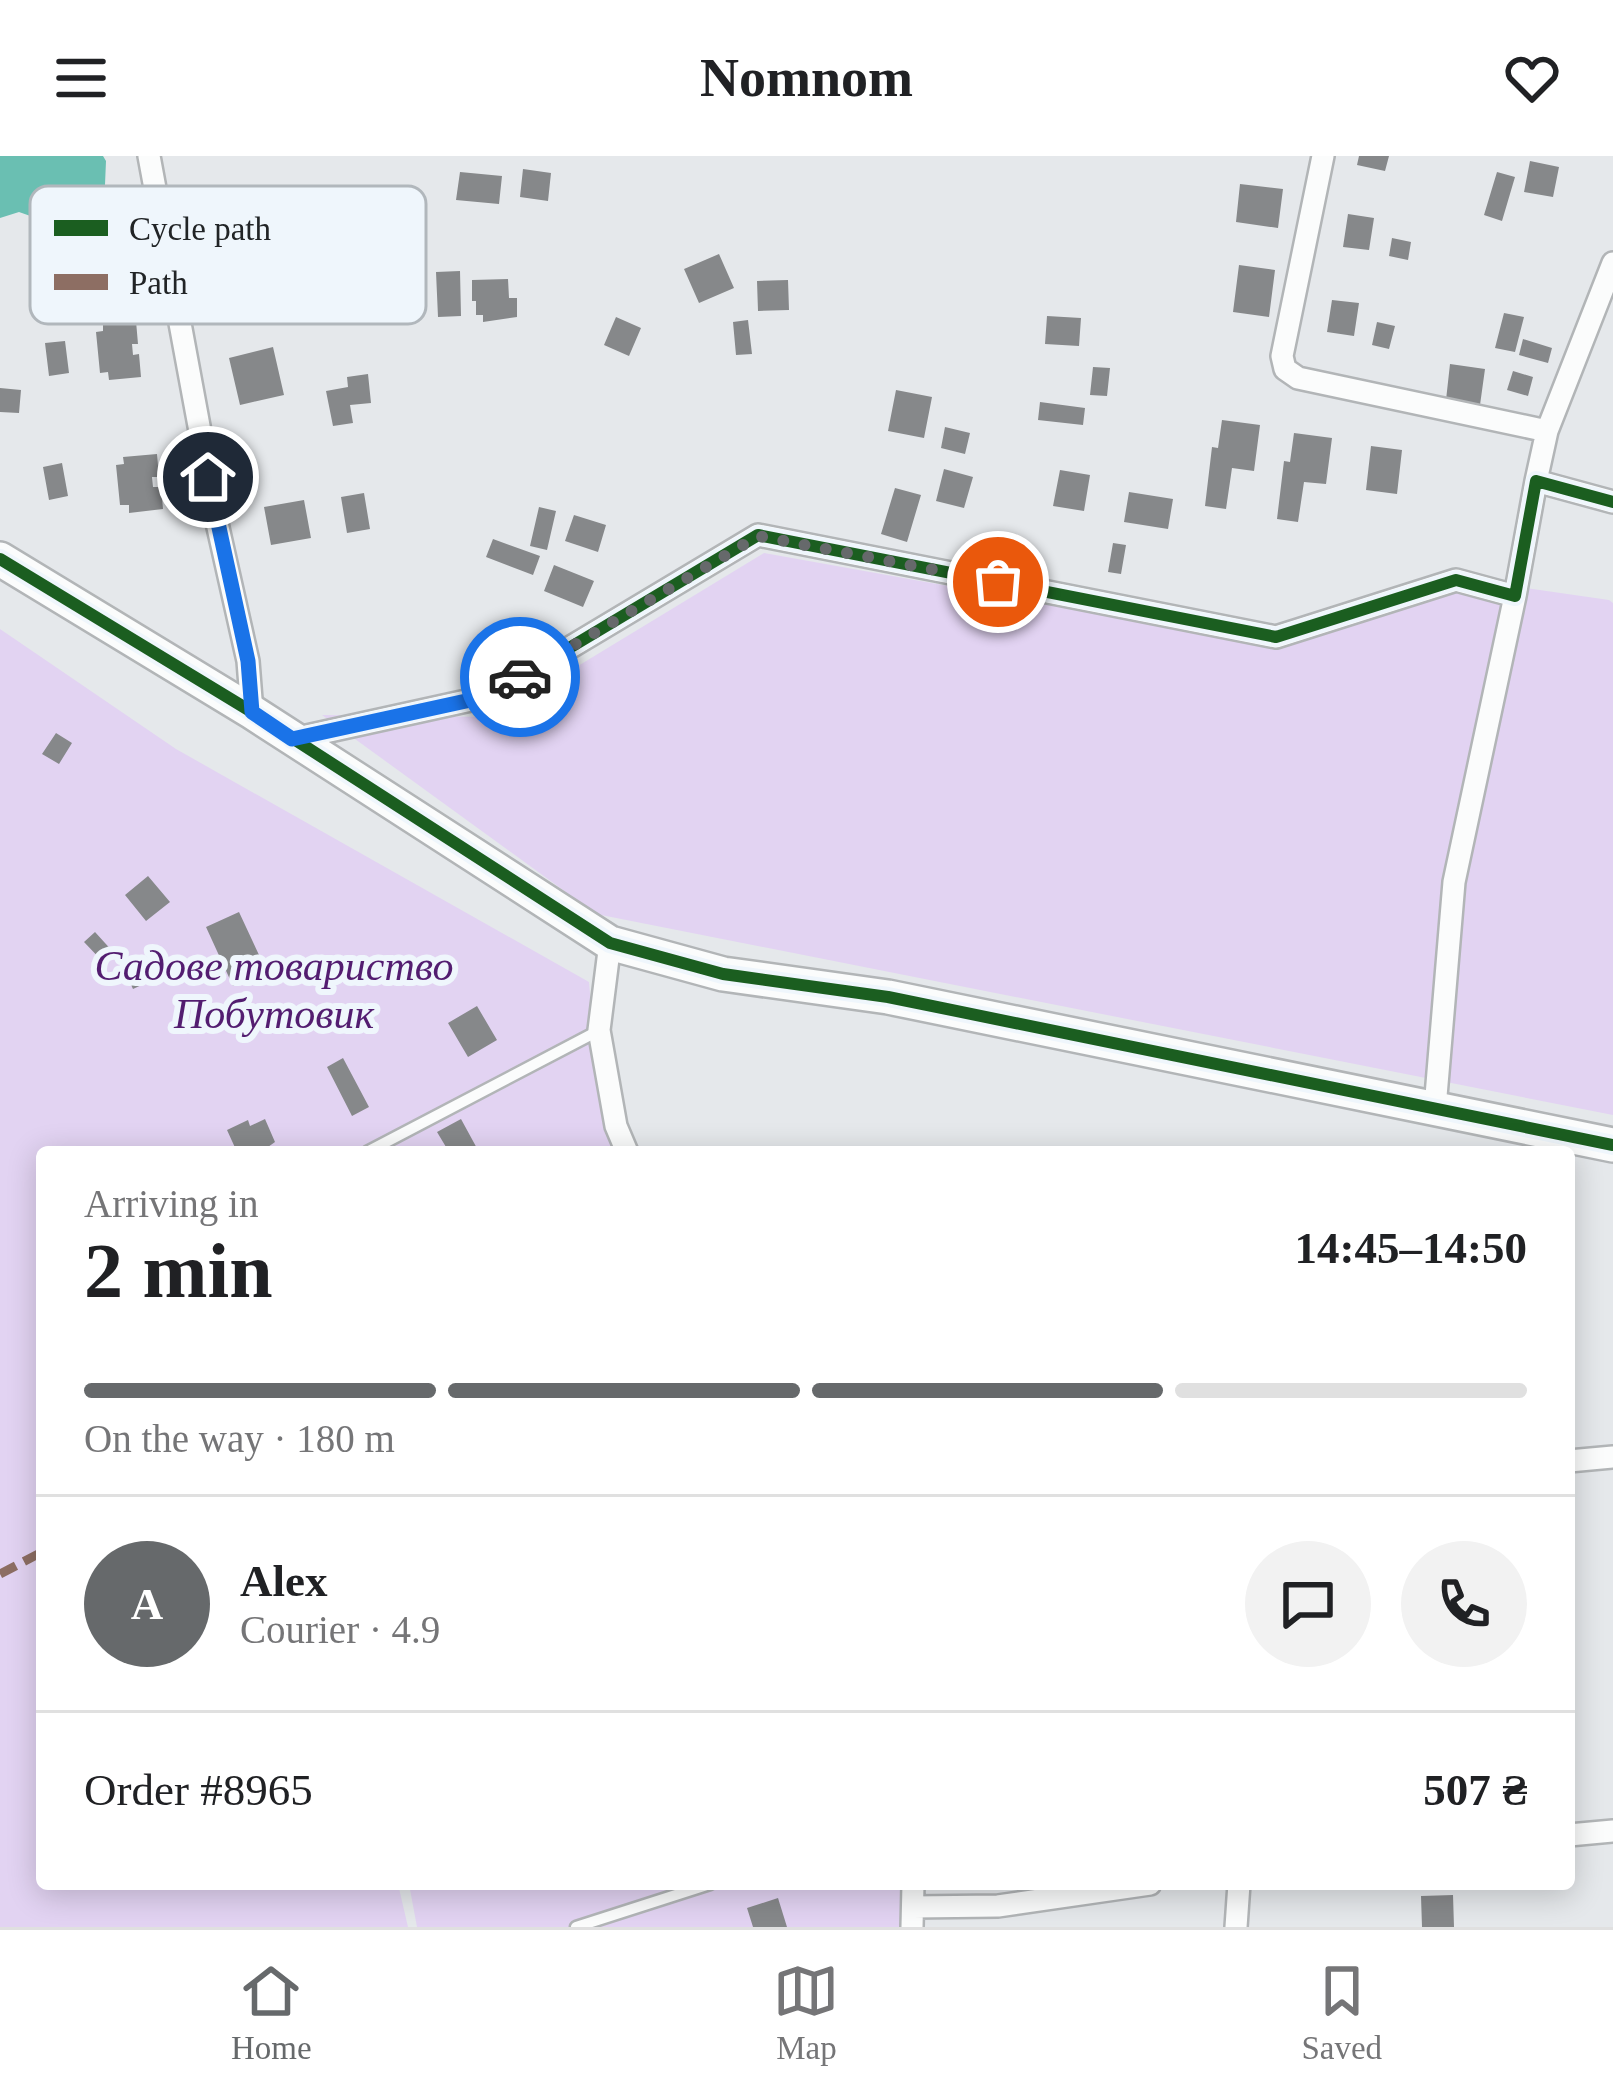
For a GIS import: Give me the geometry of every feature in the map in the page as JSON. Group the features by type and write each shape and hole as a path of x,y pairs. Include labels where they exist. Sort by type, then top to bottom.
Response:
{"main road":[{"path":"0,559 252,712 610,943 723,974 888,997 1613,1145"}],"street":[{"path":"149,156 155,186"},
{"path":"1323,156 1282,356 1286,369 1298,378 1547,431"},
{"path":"1435,1108 1454,882 1536,481 1547,431 1613,263"},
{"path":"180,324 248,661 252,712"},
{"path":"1536,481 1613,502"},
{"path":"292,739 489,696 758,536 1276,637 1456,580 1515,596"},
{"path":"610,943 599,1030 616,1126 624,1146"},
{"path":"1575,1460 1613,1457"},
{"path":"1575,1834 1613,1831"},
{"path":"912,1906 982,1907 1106,1890"},
{"path":"1236,1927 1238,1890"},
{"path":"955,1927 982,1907"}],"lane":[{"path":"378,1146 599,1030"},
{"path":"576,1927 691,1890"}],"green space":[{"path":"764,553 1283,646 1478,581 1609,600 1613,603 1613,1115 596,914 322,715 494,717"},
{"name":"Садове товариство Побутовик","path":"0,629 176,749 589,982 600,1107 618,1146 36,1146 36,1890 399,1890 408,1927 0,1927"},
{"path":"410,1890 905,1890 906,1927 417,1927"}],"shaded area":[{"path":"0,156 103,156 106,161 105,186 30,186 30,216 19,212 0,218"}],"building":[{"path":"1359,156 1389,156 1385,171 1357,165"},
{"path":"1530,161 1559,167 1553,197 1524,192"},
{"path":"523,169 551,173 548,201 520,197"},
{"path":"460,172 502,176 499,204 456,200"},
{"path":"1497,172 1515,177 1502,221 1484,215"},
{"path":"1240,184 1283,189 1278,228 1236,222"},
{"path":"1348,214 1374,218 1369,250 1343,247"},
{"path":"1392,238 1411,242 1408,260 1389,256"},
{"path":"719,254 734,288 699,303 684,269"},
{"path":"1239,265 1275,270 1269,317 1233,312"},
{"path":"460,271 461,316 438,317 436,272"},
{"path":"508,279 509,298 517,298 517,317 483,322 472,301 472,280"},
{"path":"788,280 789,310 758,311 757,281"},
{"path":"1332,300 1359,303 1354,336 1327,332"},
{"path":"1504,313 1524,317 1515,352 1495,348"},
{"path":"1047,316 1081,318 1079,346 1045,344"},
{"path":"616,317 641,328 629,356 604,345"},
{"path":"748,320 752,354 736,355 733,322"},
{"path":"1377,322 1395,326 1389,349 1372,345"},
{"path":"103,324 136,324 138,344 132,344 133,355 139,354 141,377 109,380 108,372 100,373 96,332 103,331"},
{"path":"1523,339 1552,348 1548,363 1519,355"},
{"path":"65,341 69,373 49,376 45,343"},
{"path":"273,347 284,395 240,405 229,358"},
{"path":"1450,364 1485,369 1480,405 1446,400"},
{"path":"1093,367 1110,368 1107,396 1090,395"},
{"path":"1513,371 1533,377 1528,396 1507,390"},
{"path":"368,374 371,403 350,405 353,423 333,426 326,391 348,387 347,377"},
{"path":"0,388 21,390 19,413 0,412"},
{"path":"896,390 932,397 924,438 888,431"},
{"path":"1040,402 1085,408 1083,425 1038,420"},
{"path":"1222,420 1260,425 1254,471 1232,468 1226,509 1205,506 1212,447 1218,448"},
{"path":"945,427 970,433 965,454 941,448"},
{"path":"1294,433 1332,438 1326,484 1304,482 1298,522 1277,519 1284,461 1290,462"},
{"path":"1371,446 1402,450 1397,494 1366,490"},
{"path":"157,454 159,477 152,477 153,487 161,487 163,509 129,513 129,505 120,505 116,465 124,464 123,457"},
{"path":"62,463 68,496 49,500 43,467"},
{"path":"944,469 973,477 964,508 936,501"},
{"path":"1060,470 1090,475 1084,511 1053,506"},
{"path":"895,488 921,495 907,542 881,534"},
{"path":"1129,492 1173,499 1168,529 1124,522"},
{"path":"364,493 370,529 347,533 341,497"},
{"path":"304,500 311,538 271,545 264,507"},
{"path":"539,507 556,511 547,550 530,546"},
{"path":"574,515 606,525 598,552 565,541"},
{"path":"493,539 540,556 533,575 486,557"},
{"path":"1113,543 1126,545 1121,574 1108,572"},
{"path":"554,565 594,581 583,607 544,591"},
{"path":"56,733 72,743 59,764 42,754"},
{"path":"148,876 170,902 146,921 125,895"},
{"path":"239,912 266,970 233,986 206,927"},
{"path":"95,932 115,954 105,964 84,942"},
{"path":"139,957 150,981 133,989 122,965"},
{"path":"477,1006 497,1040 468,1057 448,1023"},
{"path":"343,1058 369,1107 352,1116 327,1067"},
{"path":"265,1119 275,1142 234,1146 227,1130 248,1120 250,1126"},
{"path":"461,1119 476,1146 445,1146 437,1132"},
{"path":"1453,1895 1454,1927 1422,1927 1421,1896"},
{"path":"778,1898 787,1927 753,1927 747,1908"}],"marked path":[{"path":"0,1574 36,1555"}],"cycle path":[{"path":"292,739 489,696 758,535 1276,637 1456,580 1515,596 1536,481 1613,502"},
{"path":"0,559 252,712 610,943 723,974 888,997 1613,1145"}],"way so far":[{"path":"520,677 758,536 998,582"}],"route":[{"path":"208,477 248,661 252,712 292,739 489,696 520,677"}]}
